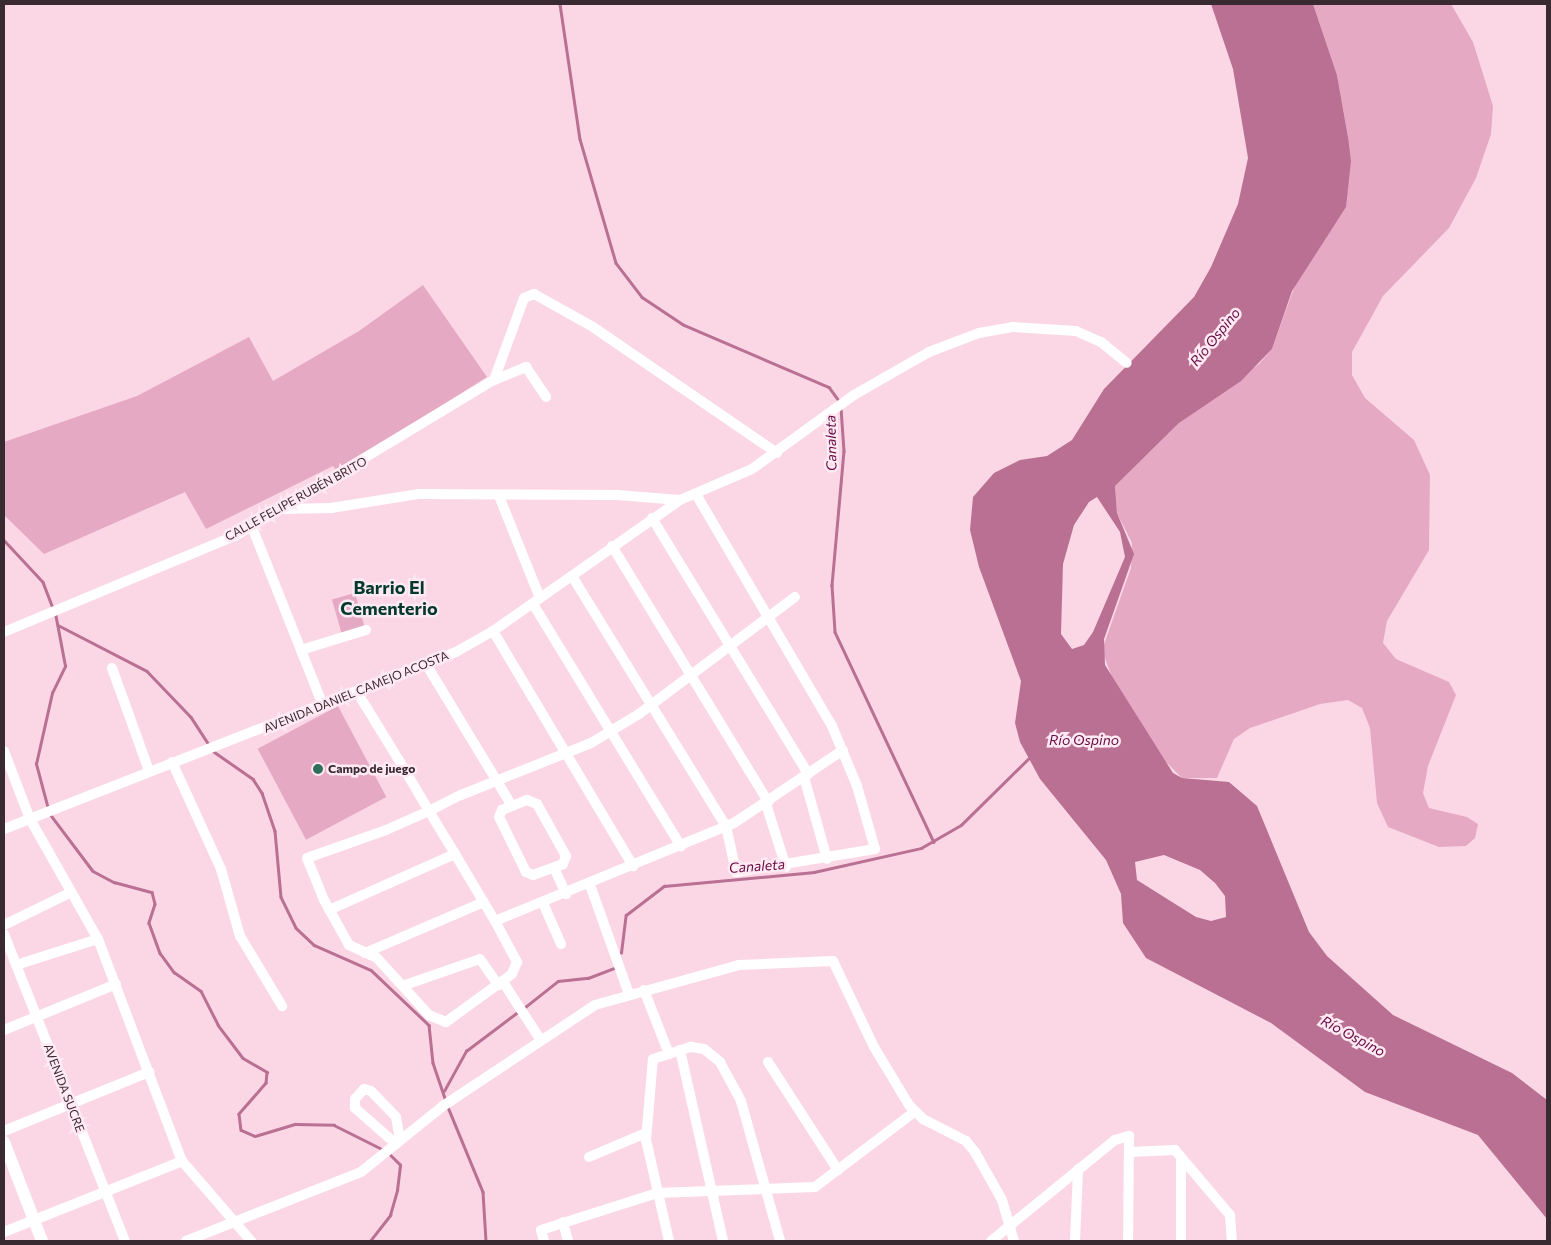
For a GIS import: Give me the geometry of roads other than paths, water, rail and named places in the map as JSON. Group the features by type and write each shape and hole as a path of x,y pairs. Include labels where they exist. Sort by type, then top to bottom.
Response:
{"main road":[{"path":"4,1142 42,1241"}],"street":[{"path":"494,380 521,304 526,295 534,294 593,327 777,453"},
{"path":"284,509 343,507 418,494 499,496 617,495 680,500 696,496 777,453 840,404 929,352 999,328 1084,333 1127,363"},
{"name":"CALLE FELIPE RUBÉN BRITO","path":"4,632 252,527 494,380 526,367 546,397"},
{"path":"499,496 536,601 610,732 681,846"},
{"path":"572,576 726,826 736,872 786,867 876,849 843,750 696,496"},
{"name":"AVENIDA DANIEL CAMEJO ACOSTA","path":"4,829 426,664 493,631 680,500"},
{"path":"652,518 730,645 806,775 827,859"},
{"path":"252,527 323,705"},
{"path":"612,546 767,803 786,867"},
{"path":"357,692 429,811 484,902 518,966 500,984 466,1012 444,1022 429,1015 405,985 377,958 349,945 329,910 307,858 429,811 497,781 566,754 610,732 651,704 795,597"},
{"path":"301,650 366,630"},
{"path":"493,631 632,866"},
{"path":"426,664 512,806"},
{"path":"112,668 149,771"},
{"path":"495,921 590,885 726,826 767,803 843,750"},
{"path":"4,751 30,819 70,893 98,939 150,1072 182,1161 251,1241"},
{"path":"172,762 221,869 240,936 282,1006"},
{"path":"527,800 536,804 566,856 554,868 534,875 526,872 499,817 512,806 527,800"},
{"path":"329,910 455,854"},
{"path":"554,868 566,894"},
{"path":"590,885 629,994"},
{"path":"4,925 70,893"},
{"path":"365,953 484,902"},
{"path":"543,904 561,944"},
{"name":"AVENIDA SUCRE","path":"4,934 104,1192 125,1241"},
{"path":"16,965 98,939"},
{"path":"405,985 480,959 540,1039"},
{"path":"186,1241 232,1221 353,1175 447,1103 579,1012 629,994 739,965 833,961 874,1047 914,1112 966,1141 989,1177 1011,1224 1014,1241"},
{"path":"4,1030 116,984"},
{"path":"644,990 669,1054"},
{"path":"669,1241 657,1193 646,1133 653,1059 680,1050 704,1049 727,1072 746,1116 764,1189 780,1241"},
{"path":"680,1050 723,1241"},
{"path":"768,1062 838,1170"},
{"path":"4,1131 71,1107 150,1072"},
{"path":"364,1090 371,1091 396,1117 392,1147 355,1108 355,1099 364,1090"},
{"path":"544,1241 541,1230 657,1193 815,1186 914,1112"},
{"path":"589,1157 646,1133"},
{"path":"991,1241 1078,1168 1124,1136 1129,1136 1128,1241"},
{"path":"1129,1152 1170,1148 1181,1157 1230,1214 1232,1241"},
{"path":"1181,1157 1181,1241"},
{"path":"4,1232 182,1161"},
{"path":"1076,1241 1078,1168"},
{"path":"563,1222 568,1241"}],"water":[{"name":"Río Ospino","path":"1211,4 1313,4 1337,75 1348,137 1351,161 1346,207 1292,291 1272,349 1241,381 1179,423 1115,486 1117,513 1134,554 1104,639 1105,665 1173,773 1182,778 1229,782 1257,806 1309,932 1327,956 1393,1015 1512,1073 1547,1100 1547,1219 1478,1135 1365,1092 1271,1023 1146,958 1123,923 1121,894 1106,860 1040,779 1020,742 1015,723 1021,681 979,567 970,530 973,497 994,473 1020,460 1047,456 1072,440 1104,389 1194,297 1211,267 1238,204 1248,158 1233,69","holes":["1097,497 1120,532 1125,557 1093,632 1084,645 1072,649 1061,634 1063,564 1074,525 1089,502","1164,855 1200,870 1215,883 1225,896 1226,917 1211,921 1196,917 1137,880 1135,862"]}],"waterway":[{"name":"Canaleta","path":"560,4 580,139 616,263 642,297 684,325 829,387 840,402"},
{"name":"Canaleta","path":"841,408 844,451 832,585 835,632 934,842"},
{"path":"4,540 43,582 53,608"},
{"path":"48,809 36,764 52,693 65,666 55,613"},
{"path":"58,625 147,671 191,717 210,746"},
{"path":"213,751 253,779 262,793 275,831 281,897 296,928 314,945 371,970 429,1025 433,1063 446,1101"},
{"name":"Canaleta","path":"621,953 626,915 664,886 814,872 921,848 961,825 1030,757"},
{"path":"50,814 93,871 114,882 152,892 155,904 149,923 160,953 174,972 201,991 218,1025 243,1058 267,1072 266,1083 239,1114 241,1130 255,1136 295,1124 334,1125 384,1150"},
{"name":"Canaleta","path":"524,1008 558,981 588,978 616,967"},
{"name":"Canaleta","path":"444,1091 466,1051 519,1011"},
{"path":"448,1107 483,1192 486,1241"},
{"path":"370,1241 390,1215 397,1190 400,1165 388,1153"}],"place":[{"name":"Campo de juego","path":"318,769"}],"district":[{"name":"Barrio El Cementerio","path":"389,598"}]}
